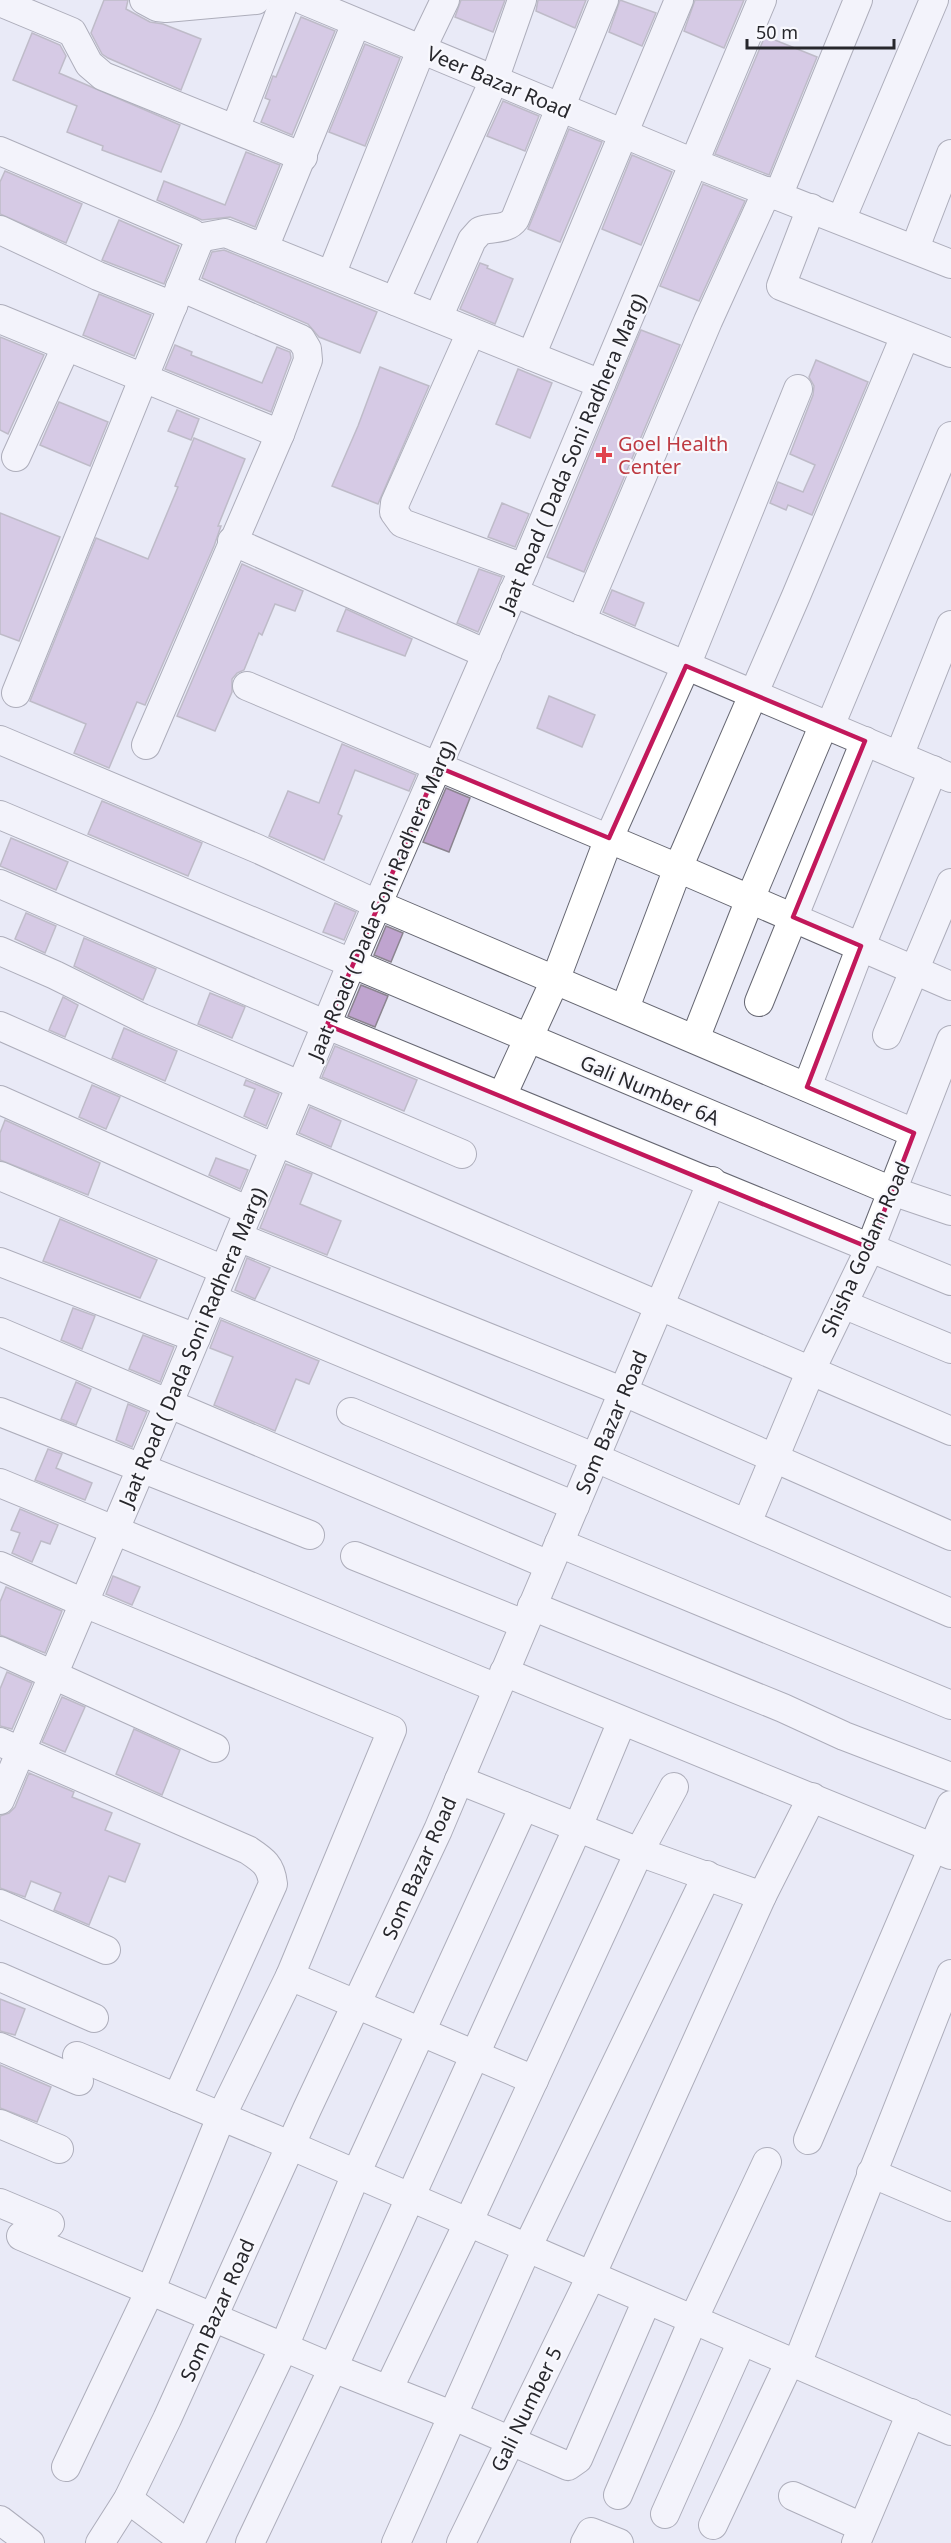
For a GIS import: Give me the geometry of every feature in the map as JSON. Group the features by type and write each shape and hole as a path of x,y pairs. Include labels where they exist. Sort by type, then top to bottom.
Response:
{"street":[{"path":"144,0 157,7 166,8 256,0"},
{"path":"235,129 285,0"},
{"name":"Veer Bazar Road","path":"303,0 694,163 951,264"},
{"path":"331,275 422,50 445,0"},
{"path":"395,301 494,80 522,0"},
{"path":"438,318 471,240 480,231 505,228 515,219 604,0"},
{"path":"531,356 679,0"},
{"name":"Jaat Road ( Dada Soni Radhera Marg)","path":"0,1800 10,1747 53,1674 84,1603 351,965 519,580 762,0"},
{"path":"581,621 708,321 772,193 858,0"},
{"path":"841,220 934,0"},
{"path":"0,2 72,32 89,64 103,75 303,158"},
{"path":"264,248 303,158 356,22"},
{"path":"0,151 192,233 198,238 199,247 143,378 16,693"},
{"path":"915,248 951,154"},
{"path":"811,208 781,286 951,353"},
{"path":"0,231 98,276 177,296 301,339 308,349 306,369 280,434 146,745"},
{"path":"198,238 225,233 601,384"},
{"path":"0,319 280,434"},
{"path":"471,332 395,503 394,512 402,523 519,580 581,621 942,774 861,946 807,1087"},
{"path":"624,1008 678,868 906,336"},
{"path":"16,457 66,347"},
{"path":"502,1096 556,978 609,838 686,666 798,389"},
{"path":"695,1038 750,898 951,436"},
{"path":"232,542 487,654"},
{"path":"899,756 951,625"},
{"path":"247,686 750,898 951,986"},
{"path":"0,740 258,849 379,905 556,978 914,1133"},
{"path":"759,1002 865,741"},
{"name":"Gali Number 6A","path":"0,815 351,965 892,1191 951,1211"},
{"path":"887,1035 951,883"},
{"path":"0,884 327,1025 712,1181 951,1281"},
{"path":"0,951 142,1018 462,1154"},
{"path":"0,1026 277,1145 661,1304 951,1431"},
{"name":"Shisha Godam Road","path":"747,1523 811,1370 870,1248 914,1133 945,1073 951,1040"},
{"path":"0,1100 244,1224 951,1536"},
{"path":"0,1176 224,1270"},
{"name":"Som Bazar Road","path":"100,2543 128,2499 459,1780 712,1181"},
{"path":"0,1262 196,1338"},
{"path":"213,1299 596,1458 951,1613"},
{"path":"843,1304 951,1349"},
{"path":"0,1332 168,1405 951,1705"},
{"path":"0,1412 310,1535"},
{"path":"351,1412 575,1506"},
{"path":"0,1483 114,1531 500,1680 622,1721 943,1851"},
{"path":"355,1556 528,1615 783,1708 844,1736 951,1777"},
{"path":"0,1566 392,1730 290,1976 221,2117 150,2289 66,2467"},
{"path":"0,1651 215,1748"},
{"path":"250,2543 333,2368 578,1827 622,1721"},
{"path":"10,1747 248,1850 267,1863 272,1873 273,1884 177,2098"},
{"path":"459,1780 639,1852 762,1896"},
{"path":"388,2388 468,2223 639,1852 674,1787"},
{"name":"Gali Number 5","path":"461,2543 591,2276 762,1896 812,1797"},
{"path":"808,2140 943,1851 951,1805"},
{"path":"128,2499 188,2543 284,2347 356,2174 524,1806"},
{"path":"396,2543 527,2248 707,1875"},
{"path":"0,1904 106,1950"},
{"path":"714,2525 794,2363 951,1974"},
{"path":"290,1976 534,2080"},
{"path":"0,1977 94,2018"},
{"path":"0,2047 177,2098 951,2431"},
{"path":"0,2124 58,2149"},
{"path":"618,2495 693,2320 767,2162"},
{"path":"871,2173 951,2207"},
{"path":"0,2203 50,2224"},
{"path":"21,2236 333,2368 388,2388 568,2466 578,2459 647,2300"},
{"path":"665,2514 742,2341"},
{"path":"793,2496 859,2535 910,2413"},
{"path":"0,2520 30,2543"},
{"path":"585,2543 591,2532 619,2543"}],"highlighted area":[{"path":"686,666 865,741 793,917 861,946 807,1087 914,1133 870,1248 327,1025 438,767 609,838"}],"building":[{"path":"104,0 128,0 126,9 150,22 163,24 201,39 181,90 102,54 91,33"},
{"path":"461,0 505,0 493,32 455,17"},
{"path":"538,0 586,0 575,28 536,11"},
{"path":"620,0 656,13 642,46 609,32"},
{"path":"695,0 744,0 724,48 684,31"},
{"path":"301,17 335,31 292,135 261,122 270,100 265,98 273,76 276,77"},
{"path":"32,33 60,45 66,56 59,73 180,125 161,172 102,150 103,146 67,132 77,106 13,80"},
{"path":"765,36 817,57 769,175 715,154"},
{"path":"365,44 400,58 365,146 329,132"},
{"path":"503,101 539,116 525,151 487,136"},
{"path":"569,129 602,142 560,242 528,229"},
{"path":"246,152 280,165 255,227 230,217 202,220 157,200 164,181 225,205"},
{"path":"632,155 672,172 641,245 602,229"},
{"path":"5,171 82,204 66,243 0,214 0,182"},
{"path":"703,184 745,201 699,301 660,286"},
{"path":"119,220 179,246 164,284 102,260"},
{"path":"224,250 377,312 360,353 319,337 308,324 202,278 212,252"},
{"path":"480,263 513,279 495,324 460,309"},
{"path":"99,294 151,315 134,356 83,335"},
{"path":"641,330 680,345 584,572 547,557"},
{"path":"0,337 44,355 8,434 0,430"},
{"path":"175,345 192,352 191,355 262,383 277,347 290,352 291,358 271,412 165,369"},
{"path":"816,360 868,382 812,515 788,505 786,510 770,503 778,482 803,492 815,465 790,454 813,395 814,386 809,377"},
{"path":"380,367 429,386 378,504 332,486"},
{"path":"518,369 552,383 530,438 496,424"},
{"path":"59,402 108,422 90,466 40,445"},
{"path":"177,410 199,419 191,440 168,431"},
{"path":"194,438 245,459 218,526 221,526 214,546 145,705 137,702 109,768 74,753 86,724 30,701 96,538 148,559 178,487 175,486"},
{"path":"502,503 529,514 515,547 488,537"},
{"path":"0,513 60,537 19,641 0,634"},
{"path":"242,564 303,591 295,611 275,604 262,635 259,633 244,670 232,679 232,692 215,731 177,716"},
{"path":"479,569 502,577 478,632 457,623"},
{"path":"612,590 644,603 635,626 603,612"},
{"path":"346,609 412,639 405,656 337,631"},
{"path":"549,696 595,715 582,747 537,728"},
{"path":"342,744 416,775 409,791 355,770 338,814 342,816 324,860 269,836 288,791 319,803"},
{"path":"446,788 470,798 449,852 423,842"},
{"path":"102,801 202,843 188,876 88,834"},
{"path":"11,838 68,862 56,890 0,866"},
{"path":"335,903 356,912 344,940 323,932"},
{"path":"26,913 56,926 45,953 15,939"},
{"path":"386,926 403,933 391,962 374,955"},
{"path":"84,938 156,969 143,1000 74,966"},
{"path":"361,985 388,996 375,1027 348,1016"},
{"path":"210,993 245,1007 232,1038 198,1024"},
{"path":"63,997 78,1005 65,1037 49,1030"},
{"path":"124,1028 177,1051 165,1081 112,1058"},
{"path":"335,1046 417,1080 404,1111 322,1077"},
{"path":"246,1080 279,1094 266,1126 244,1116 255,1089 244,1085"},
{"path":"92,1085 120,1097 106,1129 79,1117"},
{"path":"310,1107 341,1121 331,1147 299,1133"},
{"path":"5,1120 100,1163 88,1195 0,1160 0,1133"},
{"path":"216,1158 248,1170 240,1189 209,1175"},
{"path":"286,1164 312,1174 300,1204 341,1221 327,1255 260,1228"},
{"path":"60,1219 157,1260 140,1298 43,1261"},
{"path":"247,1258 270,1268 255,1299 235,1290"},
{"path":"73,1308 95,1316 82,1349 61,1340"},
{"path":"221,1320 319,1361 309,1384 296,1379 275,1431 214,1405 233,1357 210,1348"},
{"path":"143,1335 174,1347 160,1382 129,1369"},
{"path":"76,1382 91,1389 76,1425 61,1419"},
{"path":"128,1404 147,1412 132,1447 116,1440"},
{"path":"48,1449 62,1454 56,1468 92,1483 85,1500 35,1480"},
{"path":"20,1509 58,1525 50,1544 41,1541 32,1562 12,1553 20,1533 11,1530"},
{"path":"113,1576 140,1587 132,1605 106,1594"},
{"path":"6,1587 62,1611 45,1653 0,1635 0,1602"},
{"path":"7,1672 32,1683 12,1729 0,1726 0,1689"},
{"path":"62,1697 85,1707 65,1752 42,1742"},
{"path":"134,1729 180,1750 162,1795 116,1774"},
{"path":"29,1773 74,1792 72,1797 112,1813 105,1830 140,1844 125,1882 109,1876 89,1925 54,1910 61,1893 31,1881 25,1897 0,1888 0,1816 9,1813 15,1807"},
{"path":"0,1999 25,2009 15,2035 0,2031"},
{"path":"0,2065 51,2087 37,2122 0,2108"}],"place":[{"name":"Goel Health Center","path":"604,455"}]}
